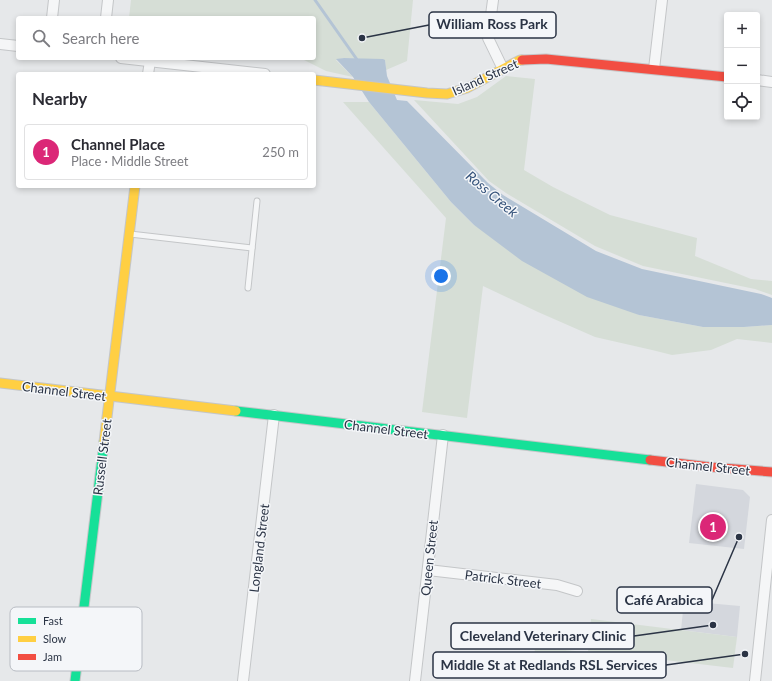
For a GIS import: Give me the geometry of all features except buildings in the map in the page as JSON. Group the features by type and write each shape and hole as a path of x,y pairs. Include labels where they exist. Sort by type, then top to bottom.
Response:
{"street":[{"path":"52,16 54,0"},
{"path":"106,16 108,0"},
{"path":"493,0 488,38 503,69"},
{"path":"654,69 662,0"},
{"path":"0,44 16,46"},
{"name":"Island Street","path":"316,80 447,94 467,88 520,60 546,58 724,77"},
{"path":"140,60 247,72"},
{"path":"148,72 150,61"},
{"path":"760,80 772,82"},
{"name":"Russell Street","path":"84,607 135,188"},
{"name":"Channel Street","path":"0,383 772,472"},
{"name":"Longland Street","path":"243,681 274,415"},
{"name":"Queen Street","path":"415,681 443,435"},
{"path":"755,681 772,520"},
{"name":"Patrick Street","path":"428,570 556,585 577,591"},
{"name":"Russell Street","path":"75,681 76,671"}],"lane":[{"path":"248,288 257,201"},
{"path":"129,233 252,248"}],"shaded area":[{"path":"131,0 413,0 407,61 386,70 385,60 344,58 336,60 353,77 326,71 304,60 316,60 316,16 129,16"},
{"path":"506,76 535,79 524,170 553,187 610,215 697,238 695,256 751,279 772,281 772,295 755,289 643,266 595,246 506,193 489,181 414,100 458,104 477,97"},
{"path":"343,102 369,102 451,202 474,225 639,315 703,327 772,325 772,343 737,339 711,350 672,355 595,337 483,286 467,418 422,412 446,218"},
{"path":"696,484 743,490 750,497 744,549 689,543"},
{"path":"684,601 740,606 737,637 681,630"},
{"path":"591,619 737,637 733,668 588,651"},
{"path":"535,647 585,652 582,676 533,671"}],"water":[{"path":"336,59 385,60 387,76 397,100 407,101 488,183 503,195 596,251 642,269 761,294 772,298 772,325 703,327 639,315 587,297 522,261 474,225 451,202 369,102 353,77"}],"waterway":[{"name":"Ross Creek","path":"315,0 358,61"}],"traffic: fast":[{"path":"236,411 650,460"},
{"path":"84,607 104,442"},
{"path":"75,681 76,671"}],"traffic: slow":[{"path":"316,80 447,94 467,88 522,60"},
{"path":"104,442 135,188"},
{"path":"0,383 236,411"}],"traffic: jam":[{"path":"522,60 546,59 724,77"},
{"path":"650,460 772,472"}],"place":[{"name":"William Ross Park","path":"362,38"},
{"name":"Channel Place","path":"713,527"},
{"name":"Café Arabica","path":"739,537"},
{"name":"Cleveland Veterinary Clinic","path":"713,625"},
{"name":"Middle St at Redlands RSL Services","path":"745,654"}]}
